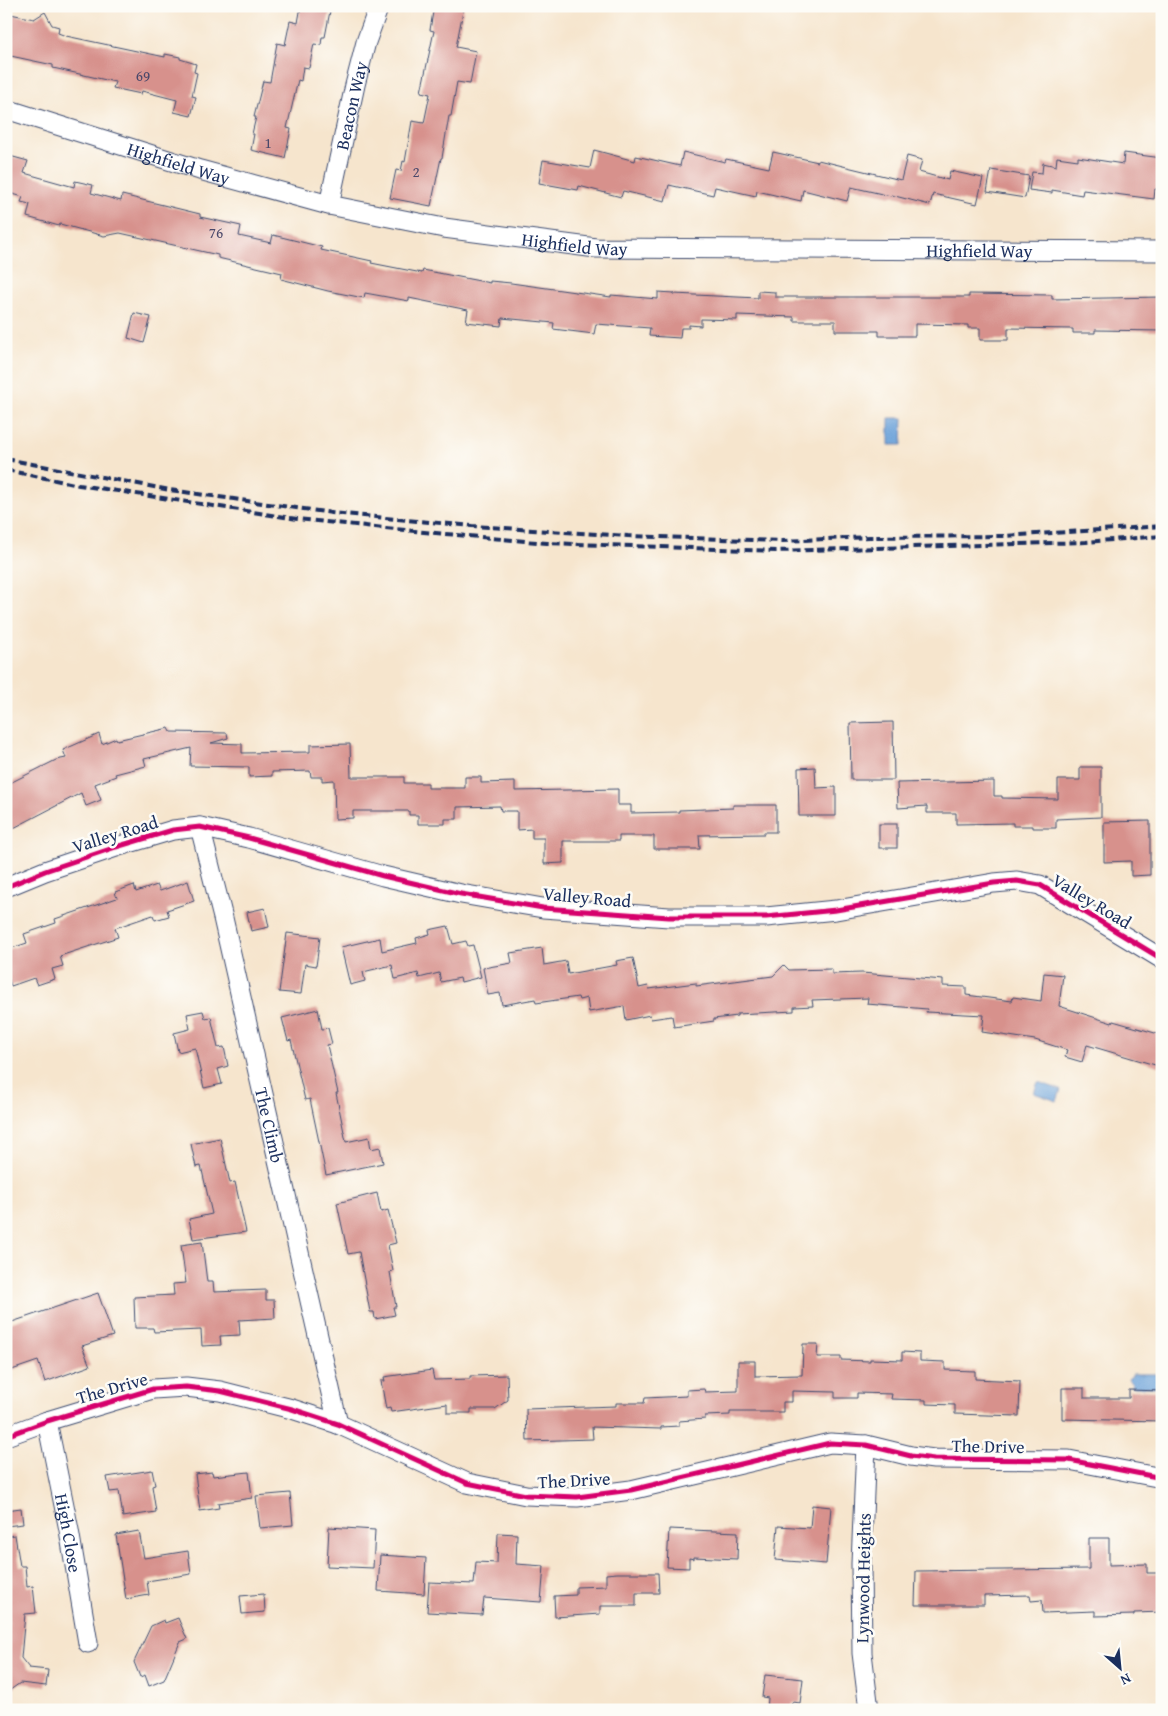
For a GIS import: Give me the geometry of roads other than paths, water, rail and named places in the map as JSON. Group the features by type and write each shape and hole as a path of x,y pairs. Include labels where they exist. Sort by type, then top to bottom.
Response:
{"street":[{"name":"Beacon Way","path":"329,205 355,85 366,42 379,6"},
{"name":"Highfield Way","path":"6,109 200,170 329,205 444,228 596,248 1162,251"},
{"name":"Valley Road","path":"6,888 44,871 116,847 173,830 200,827 249,838 383,876 461,894 543,908 669,918 766,917 836,910 994,883 1017,881 1040,885 1162,959"},
{"name":"The Climb","path":"200,827 225,928 338,1424"},
{"name":"The Drive","path":"6,1436 47,1421 153,1389 186,1387 220,1391 292,1409 338,1424 467,1483 526,1496 577,1497 631,1490 830,1443 866,1445 911,1456 934,1459 1069,1460 1162,1478"},
{"name":"High Close","path":"47,1421 69,1530 88,1643"},
{"name":"Lynwood Heights","path":"866,1445 860,1564 862,1652 869,1710"}],"water":[{"path":"889,418 903,418 902,445 889,445"},
{"path":"1038,1082 1061,1090 1057,1101 1034,1093"},
{"path":"1132,1374 1158,1374 1157,1387 1132,1387 1128,1380"}],"railway":[{"path":"6,459 170,490 332,513 472,526 628,536 782,541 870,537 1006,536 1162,526"},
{"path":"6,470 79,485 297,519 547,543 776,551 1086,542 1162,536"}]}
